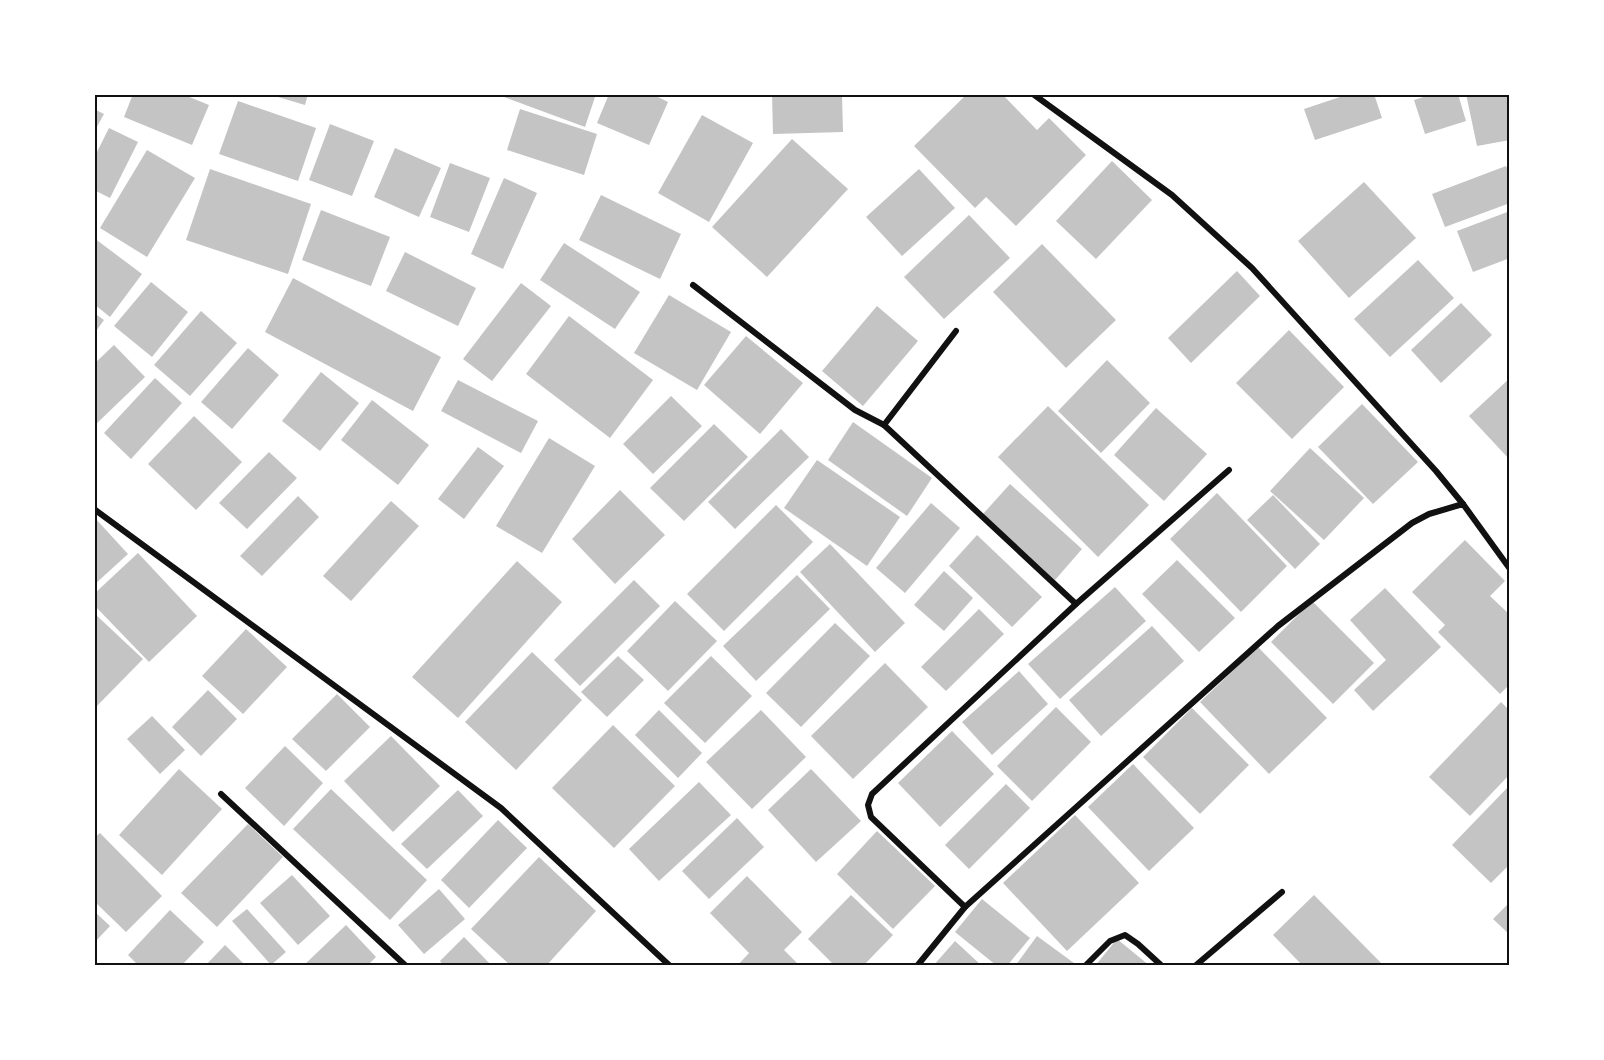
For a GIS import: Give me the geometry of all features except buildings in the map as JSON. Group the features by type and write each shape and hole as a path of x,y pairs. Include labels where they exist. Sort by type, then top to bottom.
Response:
{"street":[{"path":"1033,94 1172,195 1252,268 1436,471 1509,568"},
{"path":"693,285 855,410 884,425 1076,604"},
{"path":"884,425 956,331"},
{"path":"965,907 871,817 868,805 872,794 1076,604 1230,471"},
{"path":"916,966 965,907 1278,626 1412,523 1429,514 1463,504"},
{"path":"94,509 501,808 670,966"},
{"path":"221,794 406,966"},
{"path":"1195,966 1282,892"},
{"path":"1085,966 1110,941 1125,935 1162,966"}]}
